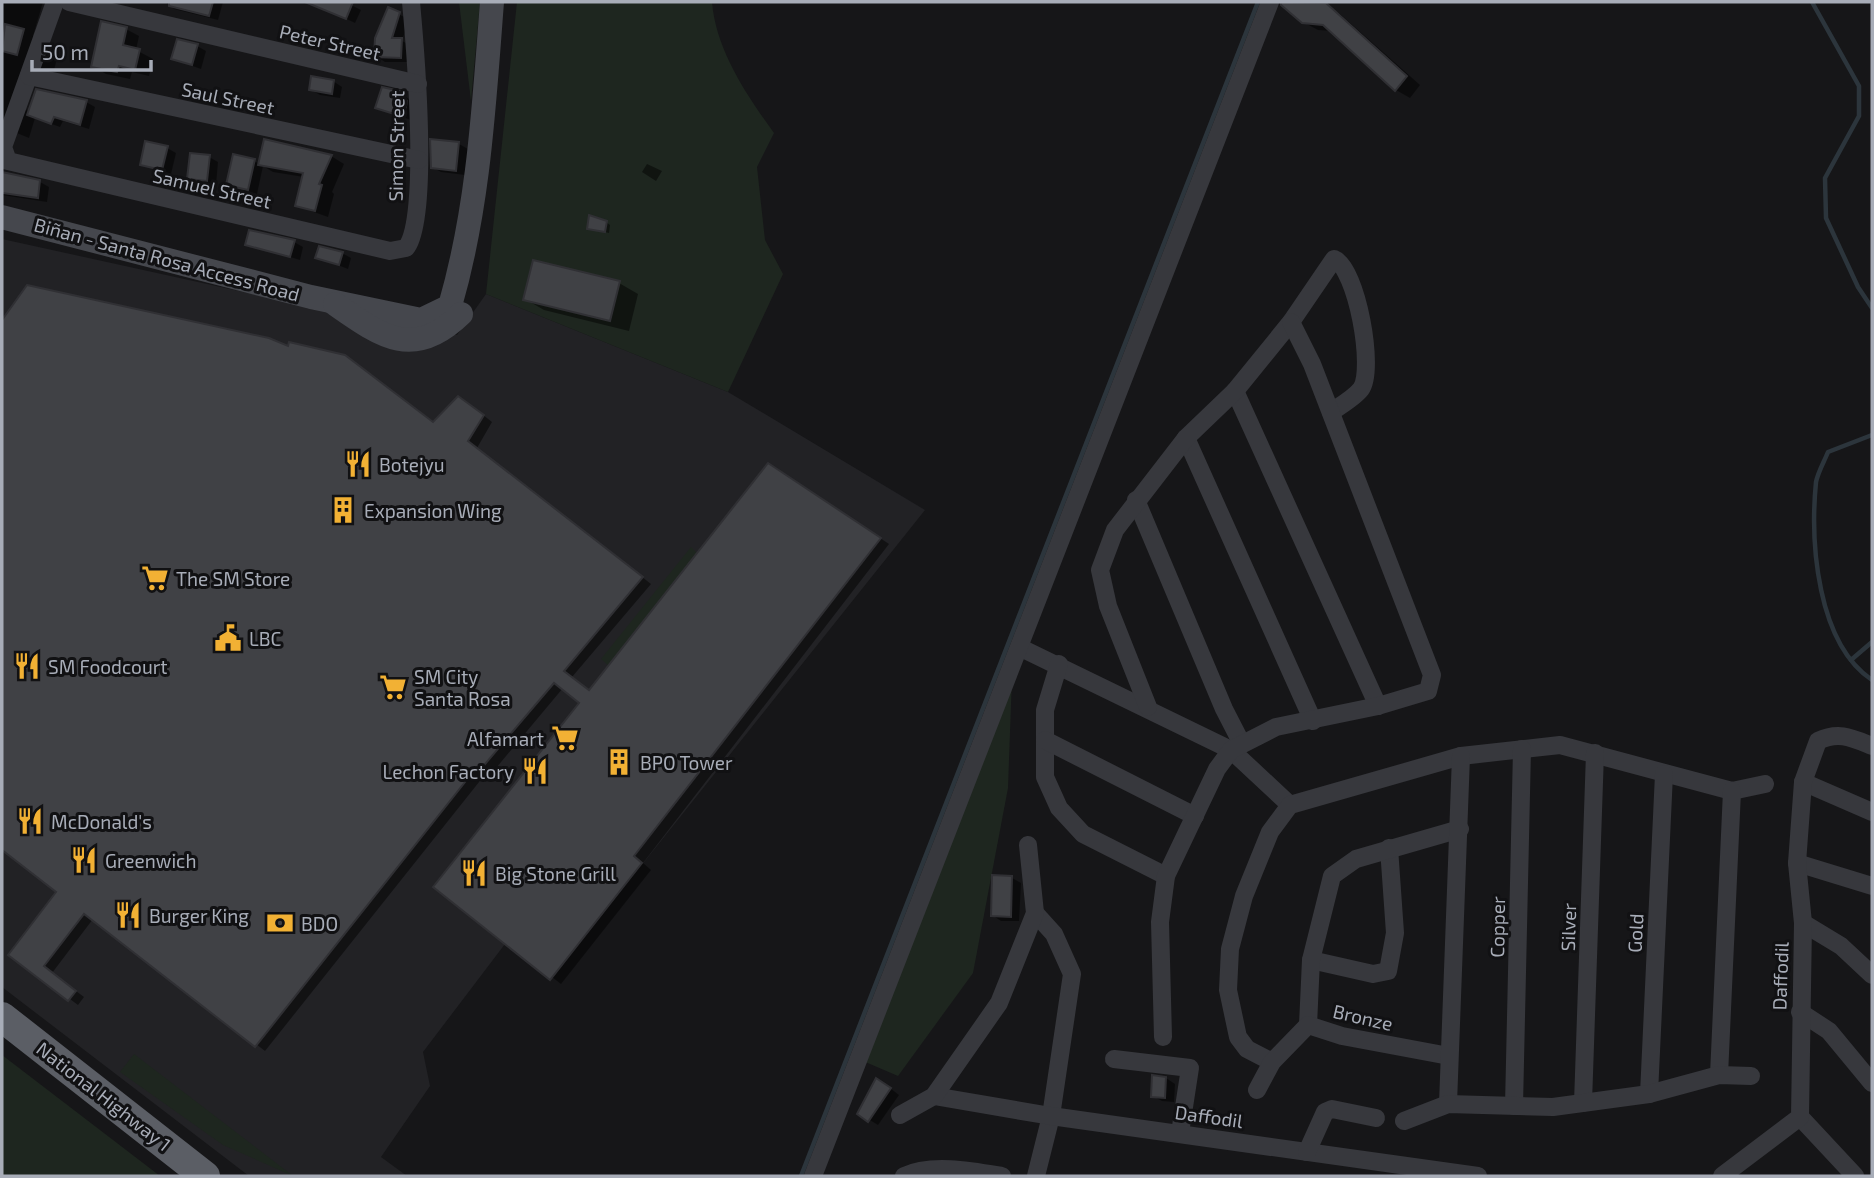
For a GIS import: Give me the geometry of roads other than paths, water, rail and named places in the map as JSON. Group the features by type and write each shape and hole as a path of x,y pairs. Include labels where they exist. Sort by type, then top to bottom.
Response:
{"highway":[{"name":"National Highway 1","path":"2,1017 205,1176"}],"main road":[{"name":"Biñan - Santa Rosa Access Road","path":"2,217 332,302 395,341 418,341 444,331 462,312 492,147 498,2"}],"street":[{"path":"29,76 55,2"},
{"name":"Peter Street","path":"68,2 418,84"},
{"name":"Simon Street","path":"405,248 414,234 419,160 418,84 411,2"},
{"path":"813,1176 1021,648 1270,2"},
{"name":"Saul Street","path":"29,76 419,160"},
{"name":"Samuel Street","path":"29,76 4,147 8,161 390,251 405,248"},
{"path":"1148,707 1108,606 1100,570 1115,530 1186,438 1235,391 1291,322 1334,259 1337,259 1353,282 1368,370 1361,389 1331,412"},
{"path":"1163,1037 1160,922 1166,876 1217,769 1236,747 1276,727 1378,706 1428,691 1432,675 1331,412 1291,322"},
{"path":"1235,391 1378,706"},
{"path":"1186,438 1313,721"},
{"path":"1136,500 1224,709 1236,747"},
{"path":"1021,648 1236,747 1290,805"},
{"path":"1059,664 1045,710 1045,777 1059,808 1083,834 1166,876"},
{"name":"Daffodil","path":"1800,1117 1803,923 1797,863 1803,782 1818,741 1831,734 1846,735 1872,746"},
{"path":"1045,740 1195,816"},
{"path":"1272,1062 1247,1049 1238,1037 1228,990 1230,949 1244,896 1270,832 1290,805 1461,756 1560,745 1732,791 1765,784"},
{"name":"Copper","path":"1514,1106 1522,748"},
{"name":"Silver","path":"1583,1103 1595,753"},
{"path":"1448,1104 1461,756"},
{"name":"Gold","path":"1649,1094 1664,774"},
{"path":"1803,782 1872,812"},
{"path":"1720,1075 1732,791"},
{"path":"1308,1025 1311,960 1332,876 1356,859 1460,829"},
{"path":"900,1115 934,1096 999,1003 1035,913 1028,845"},
{"path":"1311,960 1373,974 1388,971 1395,933 1389,848"},
{"path":"1797,863 1872,886"},
{"path":"1035,913 1054,934 1072,974 1051,1116 1037,1176"},
{"path":"1803,923 1841,946 1872,975"},
{"path":"1800,1012 1829,1031 1872,1083"},
{"name":"Bronze","path":"1257,1090 1272,1062 1308,1025 1342,1036 1449,1056"},
{"path":"1114,1059 1190,1068 1181,1133"},
{"path":"1404,1122 1448,1104 1553,1107 1649,1094 1720,1075 1751,1076"},
{"name":"Daffodil","path":"934,1096 1051,1116 1478,1176"},
{"path":"1307,1152 1325,1112 1332,1109 1376,1118"},
{"path":"1722,1176 1800,1117 1848,1174"},
{"path":"904,1176 915,1171 975,1171 1002,1176"}],"waterway":[{"path":"801,1176 1258,2"},
{"path":"1812,2 1859,86 1859,116 1825,178 1826,218 1858,287 1872,308"},
{"path":"1872,435 1828,452 1817,478 1814,507 1817,562 1829,617 1839,642 1854,663 1872,680"},
{"path":"1851,660 1872,642"}],"place":[{"name":"Botejyu","path":"358,464"},
{"name":"Expansion Wing","path":"343,510"},
{"name":"The SM Store","path":"155,578"},
{"name":"LBC","path":"228,638"},
{"name":"SM Foodcourt","path":"27,666"},
{"name":"SM City Santa Rosa","path":"393,687"},
{"name":"Alfamart","path":"565,738"},
{"name":"BPO Tower","path":"619,762"},
{"name":"Lechon Factory","path":"535,771"},
{"name":"McDonald's","path":"30,821"},
{"name":"Greenwich","path":"84,860"},
{"name":"Big Stone Grill","path":"474,873"},
{"name":"Burger King","path":"128,915"},
{"name":"BDO","path":"280,923"}]}
